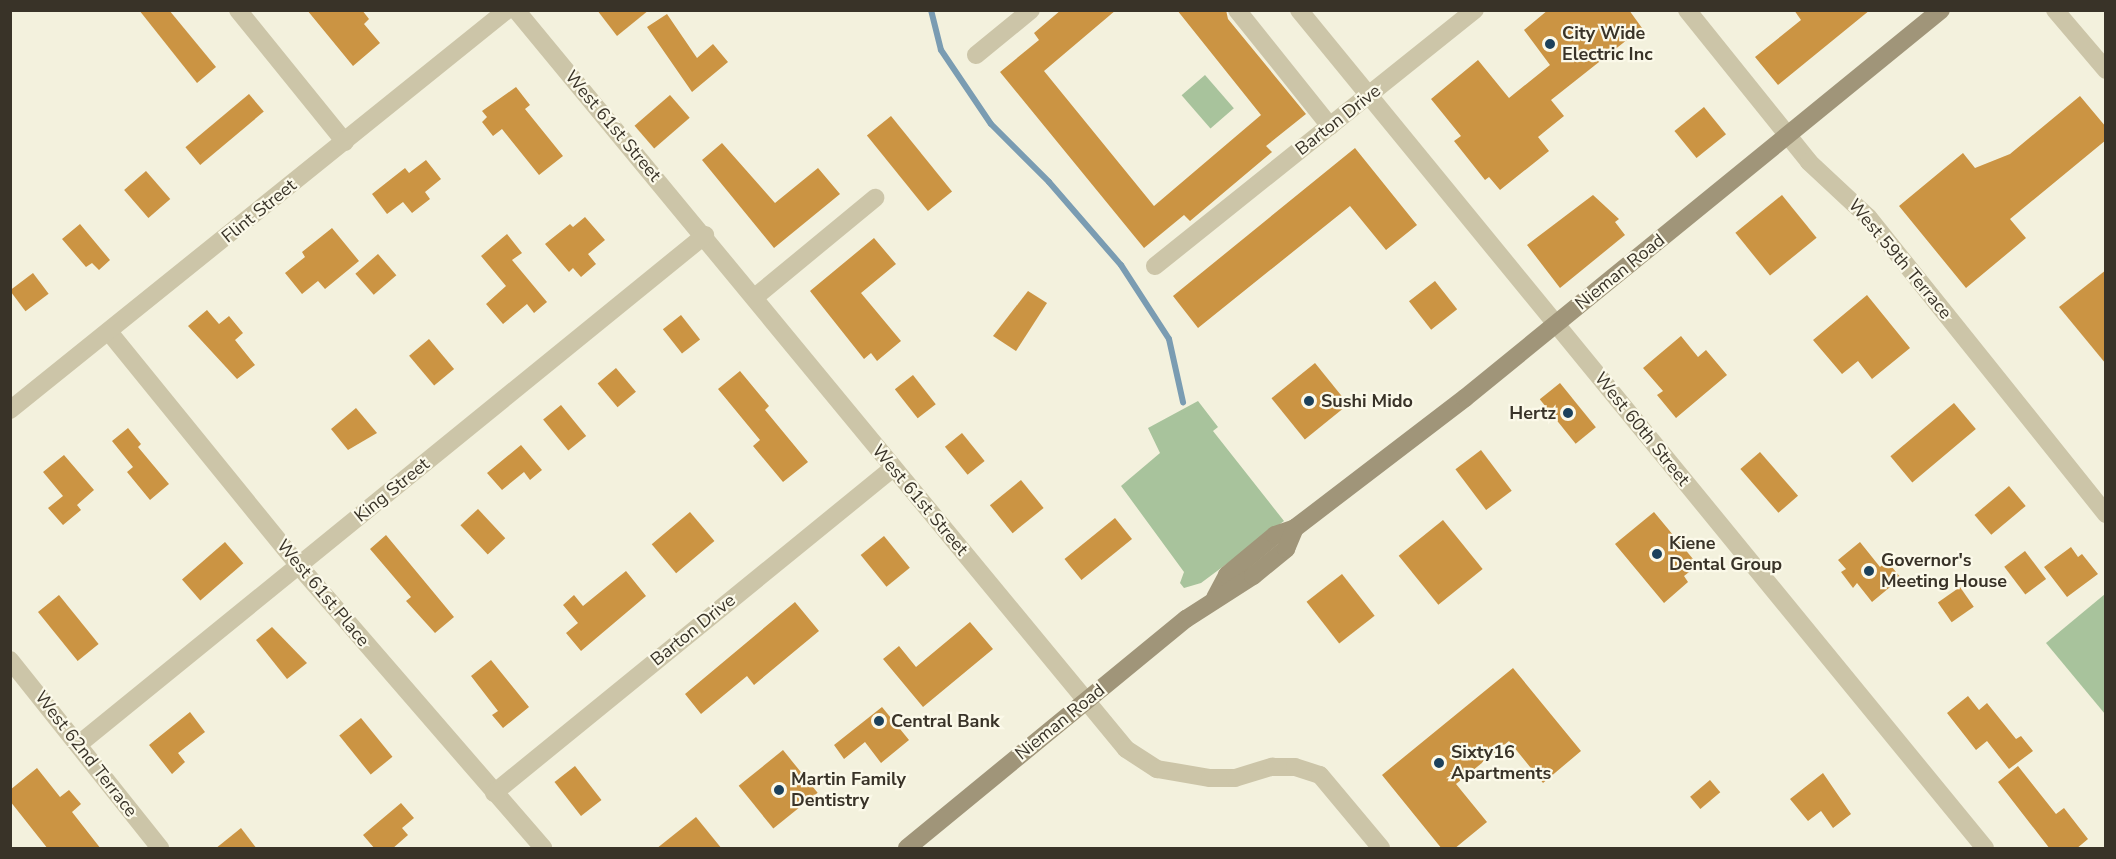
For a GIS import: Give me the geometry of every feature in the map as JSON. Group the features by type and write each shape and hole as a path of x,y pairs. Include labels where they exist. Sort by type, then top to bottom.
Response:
{"main road":[{"name":"Nieman Road","path":"908,849 1215,597 1244,584 1286,549 1295,528 1556,324 1941,10"}],"street":[{"path":"238,10 345,141"},
{"name":"Flint Street","path":"10,410 507,10"},
{"name":"West 61st Street","path":"516,10 705,235 893,468 1126,749 1157,769 1235,778 1272,767 1295,767 1320,775 1381,849"},
{"path":"976,55 1031,10"},
{"path":"1237,10 1330,126"},
{"name":"West 60th Street","path":"1299,10 1985,849"},
{"name":"Barton Drive","path":"1155,266 1475,10"},
{"name":"West 59th Terrace","path":"1687,10 1809,162 1868,217 2106,514"},
{"path":"2055,10 2106,70"},
{"path":"755,297 875,198"},
{"name":"King Street","path":"79,744 705,235"},
{"name":"West 61st Place","path":"109,332 299,566 543,849"},
{"name":"Barton Drive","path":"494,793 893,468"},
{"name":"West 62nd Terrace","path":"10,660 79,744 160,849"}],"green space":[{"path":"1205,75 1234,108 1210,129 1182,95"},
{"path":"1198,401 1218,427 1213,431 1284,521 1201,583 1184,588 1180,583 1184,572 1121,486 1160,453 1148,428"},
{"path":"2105,594 2105,714 2046,643"}],"building":[{"path":"139,10 169,10 216,67 197,83"},
{"path":"307,10 362,10 369,19 364,24 380,43 353,66"},
{"path":"597,10 649,10 617,36"},
{"path":"1061,10 1116,10 1044,71 1154,206 1261,115 1177,10 1226,10 1228,19 1306,114 1266,146 1272,152 1190,221 1184,215 1144,248 1000,72 1039,40 1034,33"},
{"path":"1548,10 1629,10 1642,28 1551,100 1564,116 1538,137 1549,151 1500,190 1489,177 1485,180 1454,141 1461,136 1431,99 1478,60 1509,98 1550,65 1524,30"},
{"path":"1794,10 1870,10 1778,85 1755,57 1801,20"},
{"path":"667,14 697,58 713,44 728,62 692,92 647,27"},
{"path":"516,87 530,105 525,109 563,156 539,175 502,129 493,136 482,122 487,117 482,111"},
{"path":"249,94 264,112 200,165 185,147"},
{"path":"670,95 690,118 654,148 635,126"},
{"path":"2080,96 2106,127 2106,140 2010,219 2026,238 1966,288 1899,206 1963,153 1975,168 2010,154"},
{"path":"1704,107 1726,134 1696,158 1674,131"},
{"path":"891,116 952,191 928,211 867,136"},
{"path":"722,143 775,203 818,168 840,194 774,248 702,160"},
{"path":"1355,148 1417,225 1386,250 1350,206 1198,328 1173,296"},
{"path":"426,160 441,179 425,192 430,199 412,213 403,202 387,214 372,194 405,168 409,173"},
{"path":"146,171 170,199 148,218 124,190"},
{"path":"1593,195 1619,219 1615,222 1625,235 1560,288 1527,245"},
{"path":"1782,195 1817,238 1770,276 1735,233"},
{"path":"585,217 605,240 588,254 596,264 581,277 573,268 569,272 545,244 570,224 573,227"},
{"path":"80,224 110,260 99,270 92,263 86,267 62,239"},
{"path":"332,228 359,261 325,289 318,281 302,294 285,273 305,257 302,252"},
{"path":"507,234 522,253 512,260 547,302 534,313 527,304 503,324 486,304 506,286 481,256"},
{"path":"874,238 896,264 861,293 901,341 877,361 871,353 864,359 810,291"},
{"path":"378,254 396,275 374,295 355,274"},
{"path":"2106,270 2106,364 2059,307"},
{"path":"33,273 49,294 25,311 10,290"},
{"path":"1435,281 1457,309 1431,330 1409,301"},
{"path":"1028,291 1047,303 1016,351 993,336"},
{"path":"1867,295 1910,348 1872,379 1858,361 1842,374 1813,340"},
{"path":"207,310 219,324 229,316 243,333 235,340 255,365 237,379 188,326"},
{"path":"681,315 700,339 682,354 663,329"},
{"path":"1681,336 1698,357 1706,350 1727,375 1676,418 1657,395 1663,391 1643,368"},
{"path":"429,339 454,369 434,386 409,356"},
{"name":"Sushi Mido","path":"1315,363 1348,404 1305,439 1271,398"},
{"path":"616,368 636,392 618,407 598,383"},
{"path":"740,371 769,406 765,410 808,462 783,482 753,446 760,440 718,389"},
{"path":"913,375 936,404 918,418 895,389"},
{"name":"Hertz","path":"1560,383 1596,427 1576,444 1540,399"},
{"path":"1954,403 1976,429 1912,482 1890,456"},
{"path":"561,405 586,436 568,451 543,419"},
{"path":"356,408 377,433 348,450 331,429"},
{"path":"128,428 141,444 138,447 169,484 150,500 127,472 133,467 112,441"},
{"path":"962,433 985,461 968,475 945,447"},
{"path":"521,445 542,470 530,480 524,472 502,490 487,473"},
{"path":"1481,450 1512,491 1486,510 1455,469"},
{"path":"1760,452 1798,496 1778,513 1740,469"},
{"path":"64,455 94,490 77,505 81,510 63,525 48,508 63,496 43,472"},
{"path":"1021,480 1044,508 1013,533 990,505"},
{"path":"2009,486 2026,506 1991,535 1975,515"},
{"path":"478,509 505,538 488,555 460,525"},
{"path":"690,512 714,541 676,573 652,544"},
{"name":"Kiene Dental Group","path":"1654,512 1698,565 1684,576 1688,582 1664,603 1615,544"},
{"path":"1115,518 1132,539 1081,580 1064,559"},
{"path":"1443,520 1483,569 1438,605 1399,556"},
{"path":"386,535 454,617 435,633 406,601 411,597 370,549"},
{"path":"884,536 910,568 886,587 861,555"},
{"path":"225,542 243,563 200,601 182,579"},
{"name":"Governor's Meeting House","path":"1860,542 1880,567 1887,561 1901,578 1872,602 1857,583 1853,588 1841,572 1846,569 1838,560"},
{"path":"2071,547 2078,557 2082,554 2098,574 2067,597 2044,567"},
{"path":"2025,551 2046,579 2025,595 2004,567"},
{"path":"626,571 646,596 581,651 566,633 578,623 563,605 574,595 583,606"},
{"path":"1342,574 1375,616 1339,643 1307,602"},
{"path":"1960,587 1974,607 1952,622 1938,602"},
{"path":"59,595 99,644 78,661 38,612"},
{"path":"795,602 819,631 754,685 747,676 701,714 685,694"},
{"path":"970,622 993,649 923,707 883,659 899,646 916,667"},
{"path":"272,627 307,663 287,679 256,640"},
{"path":"491,660 529,707 503,728 492,715 498,711 471,676"},
{"name":"Sixty16 Apartments","path":"1513,668 1581,751 1543,783 1509,741 1456,784 1487,822 1454,849 1442,849 1382,775"},
{"path":"1968,696 1979,710 1987,703 2016,739 2021,736 2033,751 2009,769 1987,741 1976,750 1947,713"},
{"name":"Central Bank","path":"882,707 909,740 881,763 865,742 844,759 834,745"},
{"path":"190,712 205,732 178,753 185,762 172,774 149,745"},
{"path":"361,718 392,757 371,774 339,736"},
{"name":"Martin Family Dentistry","path":"783,750 818,793 773,829 739,786"},
{"path":"575,766 601,800 581,816 555,782"},
{"path":"2018,766 2056,814 2064,808 2088,839 2076,849 2050,849 1998,782"},
{"path":"37,768 60,797 69,790 81,804 72,812 101,849 48,849 10,801 10,790"},
{"path":"1823,773 1851,814 1833,828 1821,811 1808,821 1790,799"},
{"path":"1710,780 1720,792 1700,809 1690,797"},
{"path":"401,803 414,818 402,828 408,835 392,849 375,849 363,835"},
{"path":"696,817 722,849 656,849"},
{"path":"241,828 257,849 215,849"}],"waterway":[{"path":"931,10 941,50 991,124 1049,182 1121,265 1169,339 1183,402"}],"place":[{"name":"City Wide Electric Inc","path":"1550,44"},
{"name":"Sushi Mido","path":"1309,401"},
{"name":"Hertz","path":"1568,413"},
{"name":"Kiene Dental Group","path":"1657,554"},
{"name":"Governor's Meeting House","path":"1869,571"},
{"name":"Central Bank","path":"879,721"},
{"name":"Sixty16 Apartments","path":"1439,763"},
{"name":"Martin Family Dentistry","path":"779,790"}]}
